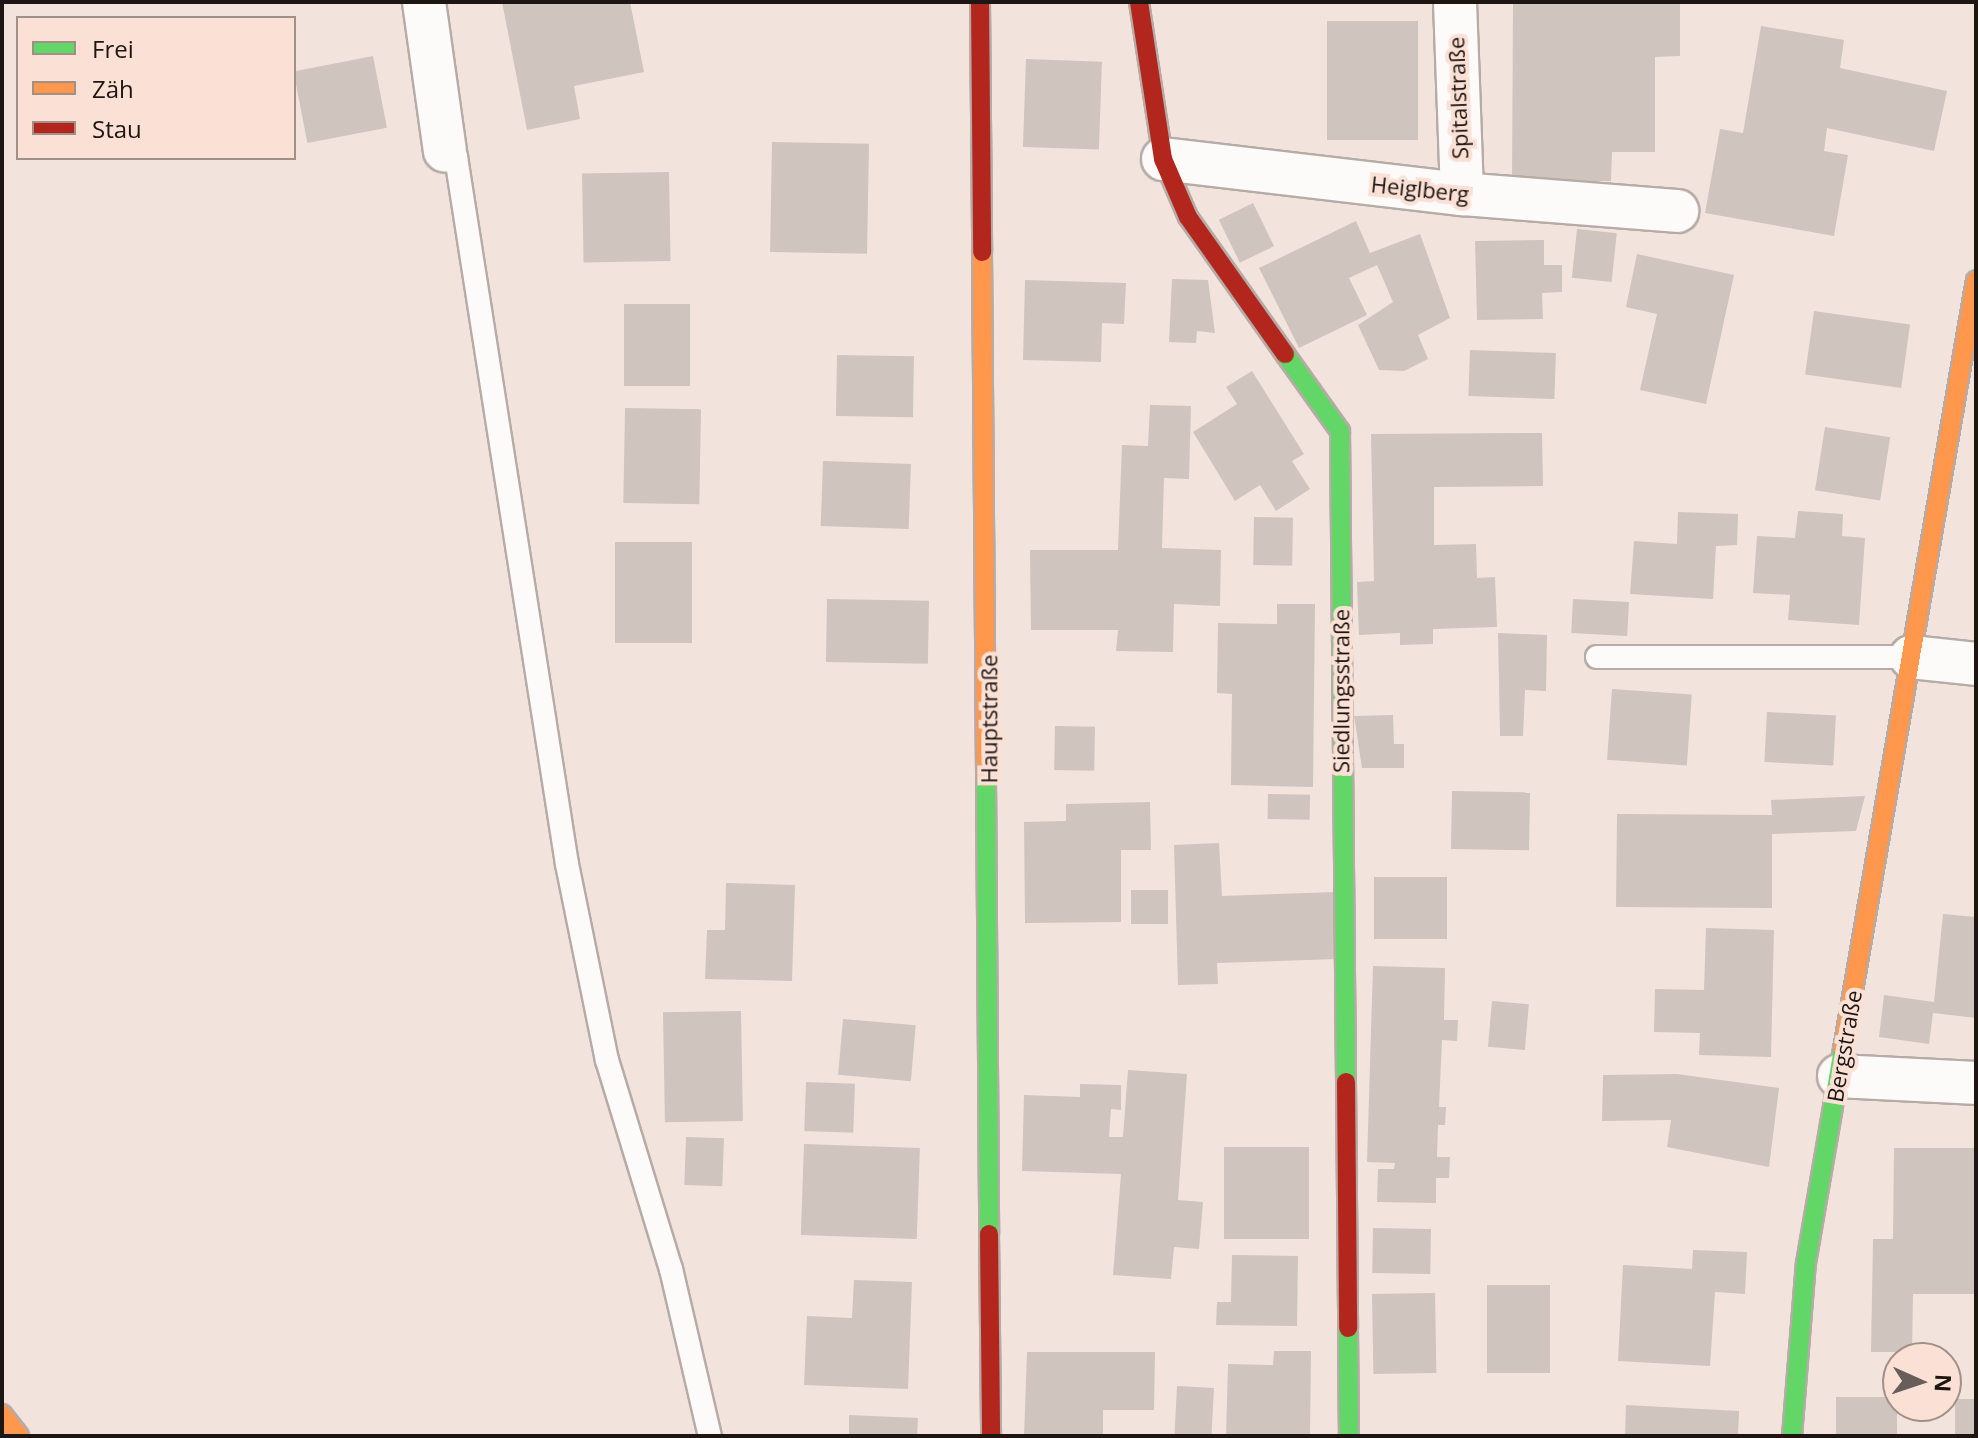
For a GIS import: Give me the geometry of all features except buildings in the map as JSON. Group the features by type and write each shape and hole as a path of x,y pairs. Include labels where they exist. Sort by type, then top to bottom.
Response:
{"main road":[{"name":"Hauptstraße","path":"980,2 991,1436"},
{"name":"Siedlungsstraße","path":"1139,2 1163,159 1188,217 1340,431 1349,1436"},
{"name":"Bergstraße","path":"1792,1436 1806,1263 1976,280"},
{"path":"2,1414 19,1436"}],"street":[{"path":"424,2 445,151"},
{"name":"Spitalstraße","path":"1455,2 1462,194"},
{"name":"Heiglberg","path":"1163,159 1462,194 1677,211"},
{"path":"1911,657 1976,664"},
{"path":"1839,1076 1976,1083"}],"lane":[{"path":"445,151 456,157 567,864 607,1060 671,1269 710,1436"},
{"path":"1597,657 1911,657"}],"traffic: fast":[{"path":"1285,354 1340,431 1346,1082"},
{"path":"986,777 989,1234"},
{"path":"1792,1436 1806,1263 1843,1049"},
{"path":"1348,1328 1349,1436"}],"traffic: slow":[{"path":"982,252 986,777"},
{"path":"1843,1049 1976,280"},
{"path":"2,1414 19,1436"}],"traffic: jam":[{"path":"980,2 982,252"},
{"path":"1139,2 1163,159 1188,217 1285,354"},
{"path":"1346,1082 1348,1328"},
{"path":"989,1234 991,1436"}]}
